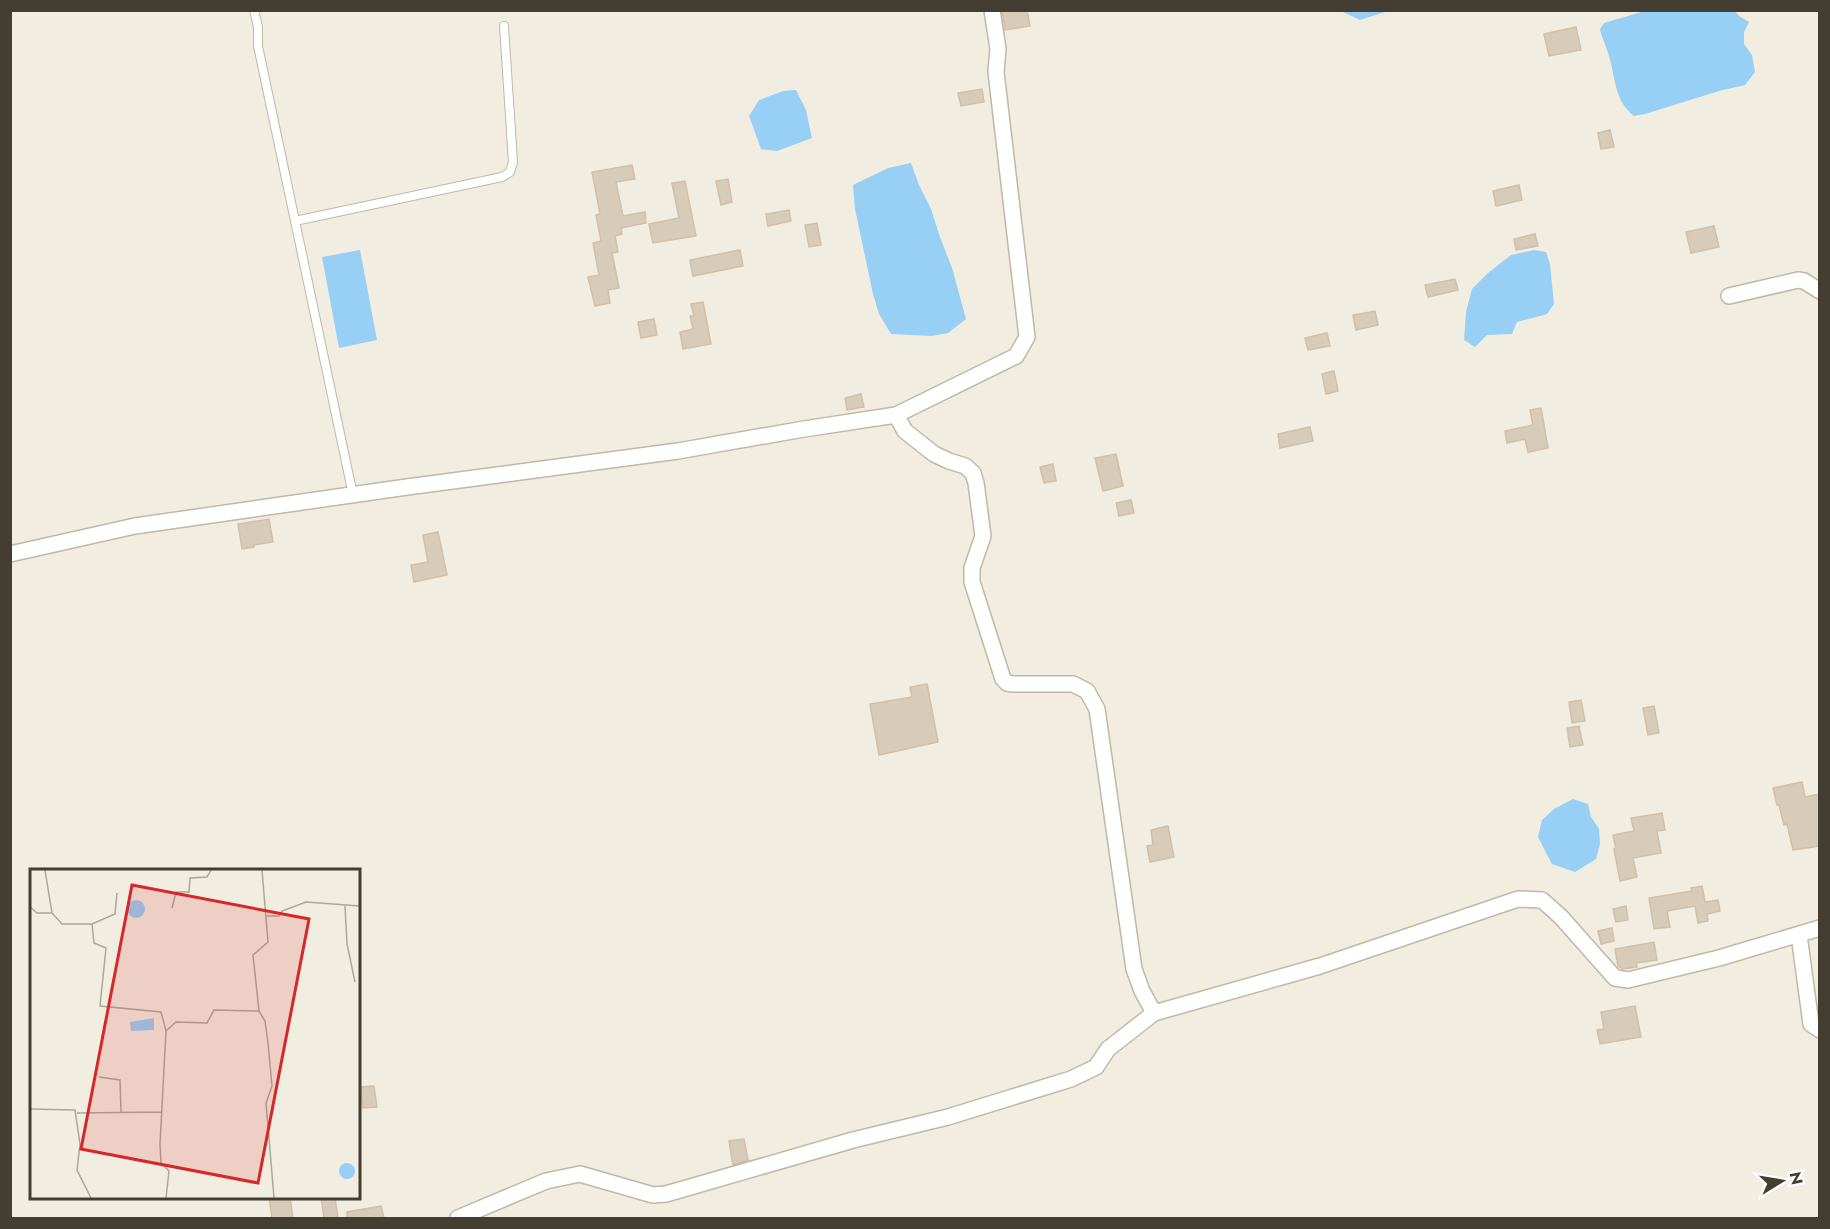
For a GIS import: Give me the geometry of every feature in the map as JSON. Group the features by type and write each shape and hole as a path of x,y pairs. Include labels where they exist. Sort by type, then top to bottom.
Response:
{"street":[{"path":"10,554 135,526 678,451 896,415 1016,356 1027,337 996,72 998,49 992,10"},
{"path":"1730,296 1798,280 1820,291"},
{"path":"896,415 905,431 934,454 965,466 973,473 982,536 972,568 972,582 1003,679 1013,684 1073,684 1087,692 1097,709 1134,969 1142,991 1154,1013"},
{"path":"458,1218 546,1180 580,1174 653,1195 666,1194 853,1140 981,1107 1071,1079 1096,1067 1108,1049 1154,1013 1320,966 1518,899 1542,900 1561,917 1615,978 1628,980 1719,958 1820,928"},
{"path":"1799,935 1811,1024 1820,1030"}],"lane":[{"path":"254,10 258,27 258,46 353,495"},
{"path":"295,221 502,177 510,172 513,162 504,26"}],"water":[{"path":"1341,10 1388,11 1360,20"},
{"path":"1645,11 1735,11 1749,22 1744,32 1744,44 1752,55 1755,72 1745,85 1634,116 1627,110 1619,96 1600,29 1604,23"},
{"path":"796,90 806,110 812,138 777,151 761,149 749,116 759,100 783,91"},
{"path":"911,163 931,209 952,268 966,319 948,333 931,336 891,334 879,314 855,209 853,185 888,168"},
{"path":"360,250 377,340 339,348 322,257"},
{"path":"1534,250 1546,252 1550,264 1554,304 1547,314 1517,322 1512,334 1487,335 1475,347 1464,340 1466,312 1472,289 1511,255"},
{"path":"1573,799 1588,804 1591,817 1599,829 1600,844 1596,859 1575,872 1552,864 1538,837 1542,820 1554,809"}],"building":[{"path":"1002,10 1027,10 1030,26 1005,30"},
{"path":"1576,27 1581,50 1549,56 1544,34"},
{"path":"982,89 984,102 961,106 958,93"},
{"path":"1610,130 1614,147 1601,149 1598,133"},
{"path":"632,165 635,179 616,182 623,216 645,212 646,223 621,228 622,234 615,236 618,252 612,253 619,288 608,290 610,303 595,306 588,277 599,275 593,243 601,241 596,215 600,214 592,172"},
{"path":"728,179 732,202 721,205 716,181"},
{"path":"685,181 696,236 653,243 649,224 679,218 672,183"},
{"path":"1519,185 1522,200 1496,206 1493,191"},
{"path":"789,210 791,221 768,226 766,214"},
{"path":"817,223 821,245 809,247 805,225"},
{"path":"1714,226 1719,247 1691,253 1686,232"},
{"path":"1535,234 1538,246 1516,250 1514,239"},
{"path":"740,250 743,266 693,276 690,260"},
{"path":"1455,279 1458,290 1428,297 1425,285"},
{"path":"703,302 711,344 683,349 680,332 693,329 690,316 694,316 691,304"},
{"path":"1375,311 1378,325 1356,330 1353,315"},
{"path":"654,319 657,335 641,338 638,322"},
{"path":"1327,333 1330,346 1308,350 1305,338"},
{"path":"1334,371 1338,391 1326,394 1322,374"},
{"path":"861,394 864,407 847,410 845,398"},
{"path":"1541,408 1548,448 1528,452 1525,439 1507,443 1505,431 1533,425 1530,410"},
{"path":"1310,427 1313,441 1280,448 1278,434"},
{"path":"1116,454 1123,486 1103,491 1095,458"},
{"path":"1053,464 1056,481 1044,483 1040,467"},
{"path":"1131,500 1134,513 1119,516 1116,503"},
{"path":"269,519 273,542 242,549 238,524"},
{"path":"438,532 447,575 414,582 411,565 428,562 423,535"},
{"path":"927,684 938,742 879,755 870,704 912,697 910,687"},
{"path":"1581,700 1585,721 1572,723 1569,702"},
{"path":"1654,706 1659,733 1648,735 1643,708"},
{"path":"1579,726 1583,745 1570,747 1567,728"},
{"path":"1802,782 1805,797 1820,794 1820,846 1793,850 1787,824 1784,825 1773,788"},
{"path":"1662,813 1665,830 1657,831 1661,853 1633,858 1637,877 1620,881 1613,835 1634,831 1631,818"},
{"path":"1168,826 1174,857 1150,862 1147,846 1153,845 1151,830"},
{"path":"1702,886 1705,902 1718,900 1720,911 1707,914 1708,921 1698,923 1695,906 1667,911 1670,927 1654,929 1649,898 1692,891 1691,888"},
{"path":"1626,906 1628,920 1616,922 1613,909"},
{"path":"1612,928 1614,941 1601,944 1598,931"},
{"path":"1654,942 1657,960 1636,963 1637,967 1622,969 1618,966 1615,949"},
{"path":"1635,1006 1641,1037 1600,1044 1597,1030 1604,1029 1601,1012"},
{"path":"374,1086 377,1107 363,1108 360,1087"},
{"path":"744,1139 748,1160 733,1165 729,1141"},
{"path":"269,1199 290,1199 293,1218 272,1218"},
{"path":"321,1199 335,1199 338,1218 324,1218"},
{"path":"381,1206 384,1218 347,1218 347,1212"}]}
